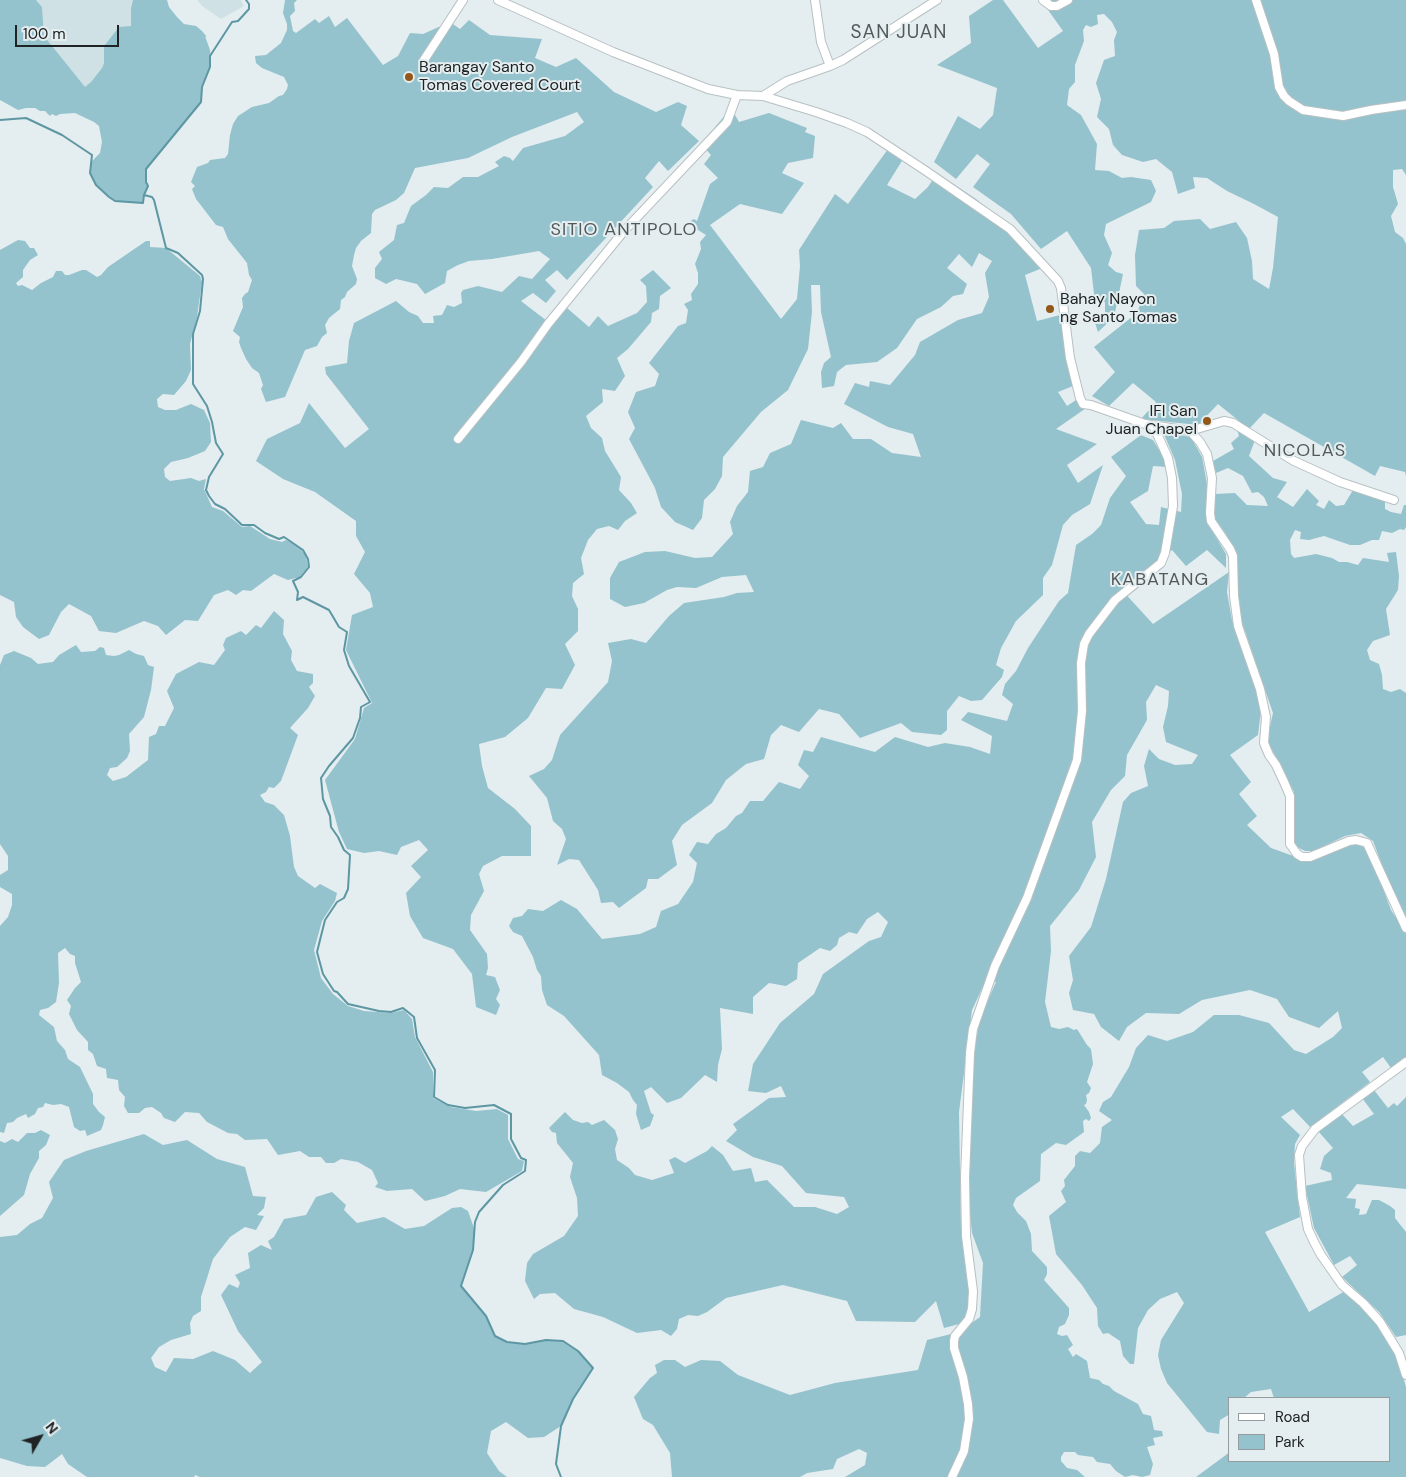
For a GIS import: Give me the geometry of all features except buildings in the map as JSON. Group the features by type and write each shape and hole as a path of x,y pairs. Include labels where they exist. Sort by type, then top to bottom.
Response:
{"street":[{"path":"424,60 463,0"},
{"path":"498,0 644,65 708,89 737,95 764,96 816,112 867,132 1005,224 1058,281 1070,358 1083,404 1092,405 1135,421 1190,431 1224,421 1233,423 1294,461 1340,482 1394,500"},
{"path":"815,0 821,42 830,66"},
{"path":"764,96 787,81 843,60 937,0"},
{"path":"1043,0 1051,6 1058,6 1068,0"},
{"path":"1256,0 1274,54 1279,87 1289,101 1303,110 1343,116 1406,105"},
{"path":"458,439 624,231 727,122 737,95"},
{"path":"952,1477 964,1451 969,1428 968,1404 963,1377 954,1348 954,1341 955,1336 969,1319 972,1309 973,1291 966,1236 965,1177 970,1053 973,1029 995,966 1027,898 1077,760 1082,711 1080,663 1084,644 1089,634 1115,600 1161,563 1165,553 1173,506 1172,478 1168,458 1153,425"},
{"path":"1190,431 1200,442 1207,454 1210,466 1212,488 1211,521 1233,556 1234,596 1238,626 1260,689 1266,717 1264,743 1290,796 1290,844 1302,857 1310,857 1349,841 1356,840 1366,843 1406,928"},
{"path":"1406,1062 1315,1129 1302,1146 1299,1155 1302,1197 1308,1229 1314,1242 1342,1285 1363,1303 1380,1322 1399,1354 1406,1375"}],"shaded area":[{"path":"36,0 133,0 131,8 132,26 119,28 104,46 104,63 102,68 85,88 44,36 42,7"},
{"path":"197,0 241,0 244,6 221,19 202,6"}],"green space":[{"path":"0,0 36,0 42,7 44,36 85,87 102,68 104,63 104,46 119,27 131,26 133,0 167,0 169,7 184,24 196,26 207,37 205,36 211,60 202,87 201,102 146,169 146,182 148,186 143,203 115,201 96,185 90,173 91,162 100,153 102,142 99,126 94,122 75,113 56,116 52,114 50,116 45,111 35,108 18,110 0,100"},
{"path":"285,0 297,0 294,3 295,11 290,16 293,31 296,33 315,19 319,23 329,16 335,27 347,18 383,65 398,56 410,33 423,34 450,22 460,29 469,20 490,35 542,39 535,58 556,67 576,58 614,92 656,112 678,102 687,106 681,125 699,141 668,171 659,161 645,178 653,187 567,280 557,270 545,280 556,291 546,303 533,293 521,301 547,321 560,302 589,327 598,316 608,326 637,313 647,302 646,286 640,280 653,270 671,288 660,296 659,309 652,313 651,322 628,349 617,358 625,376 615,391 602,389 603,402 586,416 591,428 602,438 605,451 621,477 619,490 637,513 625,521 618,530 609,526 597,529 588,540 581,558 584,574 573,583 572,596 578,609 578,631 565,644 575,665 562,689 546,688 528,718 505,737 479,744 488,788 515,809 531,826 531,856 502,856 483,866 479,874 484,891 471,915 470,930 487,954 488,968 486,975 495,977 500,990 496,999 500,1005 496,1015 476,1007 472,974 453,949 423,938 410,916 406,893 421,877 411,866 428,850 419,840 401,847 397,855 379,851 364,853 347,849 339,832 325,780 355,739 364,708 372,703 346,650 352,615 373,607 370,593 354,574 365,552 356,536 356,521 315,492 283,479 256,461 267,439 300,423 309,403 345,448 369,429 326,374 325,367 347,363 349,341 354,323 396,301 409,312 418,316 423,323 434,323 433,316 442,315 447,305 454,307 462,303 461,293 463,290 478,286 502,292 519,276 532,279 550,259 539,251 469,261 458,265 447,271 445,283 425,294 417,284 396,279 386,284 375,278 375,268 382,259 379,252 394,240 397,225 404,223 411,206 434,187 448,188 463,177 478,177 499,166 495,162 504,156 513,161 523,148 565,136 584,122 577,112 512,137 468,158 415,168 404,193 396,200 375,210 372,214 371,233 361,241 354,255 352,266 357,279 356,284 341,300 340,309 329,318 325,325 327,333 322,337 317,346 305,350 285,397 266,402 261,389 263,385 259,373 252,368 246,359 239,342 240,337 233,331 243,307 242,298 248,292 252,280 247,263 228,239 223,227 216,225 196,199 192,189 195,186 191,182 197,167 208,163 210,160 225,158 228,154 230,135 233,124 238,116 252,107 269,103 283,95 287,89 288,85 284,77 262,68 256,63 255,56 266,55 281,43 287,30 283,13"},
{"path":"993,0 1003,0 1038,48 1063,31 1041,0 1406,0 1406,175 1402,169 1393,170 1393,187 1398,204 1391,216 1395,232 1403,238 1406,244 1406,476 1405,472 1380,466 1375,476 1264,413 1249,429 1218,404 1198,425 1141,419 1156,402 1133,383 1109,406 1092,396 1115,372 1094,347 1137,313 1144,294 1136,286 1135,255 1139,230 1164,228 1174,221 1200,219 1210,229 1236,222 1247,238 1252,261 1253,279 1269,289 1278,217 1227,191 1207,178 1193,177 1195,188 1178,194 1172,172 1156,159 1143,162 1122,155 1113,145 1109,129 1097,117 1101,99 1096,83 1104,60 1115,56 1114,40 1117,32 1112,22 1104,14 1097,15 1098,24 1091,27 1086,25 1083,30 1084,41 1075,65 1075,82 1069,89 1067,105 1081,115 1097,144 1095,170 1109,171 1122,178 1131,177 1151,180 1156,191 1151,202 1106,224 1104,235 1112,253 1108,265 1116,272 1123,274 1114,317 1098,332 1095,323 1105,312 1105,302 1095,302 1091,268 1067,231 1041,249 1011,214 973,187 990,164 977,154 956,179 934,162 958,116 980,129 993,115 997,88 937,65 971,43 969,16"},
{"path":"731,108 739,122 769,113 807,128 805,132 815,136 813,158 788,163 782,173 804,183 782,214 740,204 710,225 781,319 797,299 800,266 799,250 835,194 848,204 891,145 905,156 887,185 915,199 928,187 937,173 976,199 1009,226 1045,267 1025,275 1037,321 1060,315 1073,386 1058,392 1067,406 1079,398 1089,406 1056,429 1097,444 1067,465 1078,483 1103,465 1090,504 1072,515 1063,525 1052,565 1043,578 1043,595 1016,621 1001,648 996,665 1004,670 1002,677 982,700 971,701 959,696 947,711 947,730 941,735 912,732 901,723 860,738 839,714 819,709 799,732 781,725 771,735 764,759 746,764 726,780 712,803 682,825 672,841 677,865 658,879 648,879 646,888 619,908 613,902 601,903 598,890 579,860 569,859 557,865 566,839 562,829 553,821 547,798 529,776 544,769 552,760 560,735 608,682 612,661 608,643 631,639 646,643 669,616 684,603 724,597 737,593 754,592 746,575 722,577 696,588 677,587 667,590 644,603 625,607 610,599 610,578 619,562 645,552 665,551 695,558 712,557 733,534 730,522 737,506 748,492 750,471 763,467 770,453 791,444 801,420 833,428 841,423 853,439 871,439 892,453 921,457 913,434 888,427 844,404 855,383 869,387 870,381 890,385 915,355 920,342 958,320 982,313 989,297 985,273 992,261 979,253 972,267 959,254 947,268 967,284 963,294 953,296 941,307 917,319 897,348 877,362 846,365 837,372 834,386 822,388 821,372 824,363 831,357 821,312 820,285 811,285 812,312 808,349 788,390 761,412 723,457 722,476 715,489 704,500 702,518 693,530 675,522 661,507 655,488 629,439 635,428 628,412 636,392 655,386 659,374 649,363 678,326 686,323 688,310 684,304 692,300 691,294 698,284 698,273 695,264 701,249 700,242 706,235 687,223 694,219 697,221 710,184 718,178 704,164 711,155 701,144"},
{"path":"18,240 25,241 30,248 34,248 38,255 30,260 23,270 23,277 16,283 18,286 22,285 32,290 53,277 56,271 62,271 65,275 69,275 86,270 97,277 108,267 146,241 150,241 150,247 166,248 200,276 202,282 197,317 190,344 191,370 186,381 174,395 163,394 157,399 158,407 165,410 176,410 191,404 204,410 210,423 211,442 205,451 171,462 164,469 165,477 170,481 191,478 199,481 206,479 204,489 212,507 223,511 242,527 250,526 270,539 282,542 286,540 299,547 306,556 308,567 300,577 288,580 274,574 251,591 243,590 236,595 228,590 214,595 198,621 185,620 166,635 158,626 144,621 116,633 99,631 91,616 69,604 61,612 49,635 39,639 23,627 16,617 14,602 0,595 0,250"},
{"path":"1236,426 1255,440 1249,456 1273,478 1287,482 1277,497 1293,507 1307,489 1319,501 1316,505 1324,509 1329,500 1336,506 1344,505 1353,490 1385,499 1385,509 1391,512 1401,514 1404,505 1406,505 1406,527 1404,530 1400,529 1392,533 1382,531 1379,540 1372,540 1360,545 1350,545 1324,536 1309,540 1300,539 1301,532 1295,530 1290,540 1291,554 1294,558 1316,554 1339,562 1358,565 1363,558 1389,562 1387,553 1396,552 1399,576 1398,590 1386,609 1390,635 1373,641 1367,650 1370,660 1379,664 1383,689 1391,692 1400,689 1406,693 1406,920 1398,907 1373,841 1361,833 1345,836 1314,851 1305,851 1295,846 1292,835 1294,792 1267,740 1273,713 1238,611 1235,552 1226,534 1215,519 1215,494 1235,493 1247,505 1268,506 1264,497 1258,492 1252,493 1243,476 1228,468 1216,473 1213,461 1234,449 1231,443 1239,436"},
{"path":"1163,432 1191,437 1202,457 1207,484 1206,520 1226,554 1226,568 1207,550 1186,566 1172,550 1151,568 1121,589 1153,624 1229,572 1227,592 1232,620 1256,687 1261,711 1258,735 1230,755 1251,782 1239,794 1257,816 1247,825 1271,848 1296,857 1348,845 1362,845 1371,857 1391,910 1406,933 1406,1057 1391,1068 1383,1057 1362,1072 1370,1082 1310,1127 1293,1109 1281,1117 1300,1135 1295,1144 1294,1163 1300,1217 1265,1232 1309,1312 1345,1291 1373,1318 1394,1347 1406,1387 1406,1477 1196,1477 1228,1453 1228,1462 1391,1462 1391,1397 1274,1397 1271,1389 1251,1392 1245,1397 1228,1397 1228,1415 1220,1420 1219,1434 1207,1432 1167,1383 1158,1355 1161,1340 1184,1303 1177,1292 1160,1299 1148,1310 1138,1328 1134,1364 1130,1364 1123,1356 1120,1341 1108,1333 1103,1334 1098,1326 1097,1308 1082,1285 1056,1254 1049,1216 1066,1202 1061,1191 1065,1186 1064,1180 1075,1166 1075,1156 1080,1151 1090,1153 1100,1143 1102,1127 1112,1120 1099,1111 1103,1102 1111,1097 1129,1067 1136,1048 1148,1035 1167,1041 1193,1032 1214,1015 1239,1015 1269,1023 1294,1050 1306,1054 1333,1037 1342,1028 1338,1011 1319,1028 1289,1017 1277,999 1250,990 1202,1000 1179,1014 1146,1013 1127,1027 1119,1041 1101,1027 1094,1014 1073,1010 1069,993 1073,980 1069,956 1091,927 1106,879 1123,802 1131,793 1148,786 1144,766 1149,749 1159,759 1175,765 1192,764 1198,755 1166,742 1163,727 1169,691 1156,685 1146,702 1147,720 1127,755 1125,776 1111,790 1092,822 1096,857 1079,890 1050,926 1051,951 1045,1002 1051,1027 1077,1029 1091,1049 1093,1064 1087,1082 1091,1088 1086,1095 1087,1100 1084,1105 1091,1118 1089,1121 1086,1119 1083,1121 1084,1132 1066,1145 1056,1143 1041,1154 1040,1181 1016,1198 1013,1205 1026,1221 1031,1234 1032,1251 1047,1267 1047,1274 1044,1280 1069,1308 1069,1315 1065,1324 1059,1327 1057,1334 1067,1335 1073,1345 1068,1349 1073,1357 1076,1354 1087,1361 1090,1378 1099,1380 1114,1391 1138,1404 1143,1414 1151,1416 1154,1430 1162,1431 1163,1436 1153,1438 1155,1445 1147,1447 1153,1464 1150,1475 1125,1477 1110,1464 1097,1462 1093,1457 1078,1455 1075,1452 1064,1452 1061,1461 1067,1468 1077,1470 1085,1477 845,1477 865,1465 867,1453 859,1449 837,1459 833,1469 807,1473 800,1477 672,1477 670,1453 653,1425 643,1419 634,1397 650,1378 657,1373 655,1365 664,1360 675,1360 685,1367 701,1360 720,1361 738,1375 790,1395 835,1383 918,1370 927,1340 959,1332 980,1317 983,1263 972,1233 965,1165 968,1076 981,1016 996,982 987,978 972,1010 959,1112 961,1229 971,1298 963,1323 944,1328 936,1301 915,1322 856,1321 847,1301 783,1285 726,1298 707,1312 698,1316 688,1315 679,1319 677,1329 671,1336 661,1330 637,1333 603,1317 574,1309 555,1293 540,1294 534,1299 525,1281 527,1263 533,1254 564,1236 578,1216 577,1198 570,1177 573,1163 557,1143 556,1133 552,1132 549,1128 565,1112 573,1120 582,1123 588,1122 592,1125 604,1120 615,1130 618,1139 615,1149 617,1160 629,1168 635,1175 652,1180 674,1173 669,1160 675,1157 685,1163 707,1151 712,1146 723,1155 733,1171 751,1168 755,1182 767,1180 794,1207 815,1207 837,1214 849,1207 844,1197 806,1193 782,1166 753,1157 726,1141 737,1130 733,1124 769,1098 786,1097 781,1086 766,1093 748,1091 753,1064 780,1023 814,994 823,974 869,941 881,937 888,922 878,912 867,919 857,934 849,932 839,938 837,945 830,951 820,948 798,963 797,979 786,986 769,983 753,997 753,1014 720,1008 722,1049 718,1065 717,1082 705,1075 681,1098 667,1103 651,1087 644,1091 651,1113 654,1115 650,1126 641,1130 636,1114 637,1105 629,1092 602,1075 599,1055 564,1016 547,1005 542,990 541,976 533,957 522,936 513,932 509,926 513,918 522,916 528,909 543,911 561,900 577,909 602,939 640,934 656,927 661,911 678,904 693,882 697,863 689,855 697,842 708,844 716,834 726,828 736,816 742,813 750,801 763,801 779,782 800,789 809,776 798,765 804,750 813,752 821,737 875,752 895,737 928,747 945,743 970,747 990,754 992,736 961,720 968,712 1007,721 1013,704 1002,695 1005,684 1016,671 1028,648 1059,601 1068,593 1076,545 1101,525 1110,498 1126,476 1111,457 1141,435 1153,440 1168,467 1153,466 1148,491 1130,502 1146,524 1159,525 1161,507 1181,512 1182,494 1175,460"},
{"path":"274,611 284,620 283,634 292,651 291,660 297,671 313,674 313,683 309,687 315,696 308,708 290,728 298,735 281,781 274,788 269,787 266,792 260,795 265,802 274,805 284,815 290,836 294,867 298,876 315,888 320,884 337,893 335,901 322,921 314,950 321,978 333,994 348,1006 364,1011 391,1013 404,1010 412,1019 415,1037 433,1072 433,1098 451,1107 476,1111 497,1109 508,1115 508,1139 518,1159 524,1161 522,1171 486,1192 460,1189 445,1196 425,1201 412,1189 387,1191 375,1187 378,1183 372,1170 358,1162 341,1159 334,1163 326,1163 321,1157 309,1157 300,1151 278,1155 267,1139 245,1140 237,1134 228,1133 207,1122 199,1113 185,1112 175,1122 164,1118 161,1113 152,1107 145,1108 139,1113 128,1113 124,1106 125,1097 119,1090 118,1080 107,1078 106,1069 97,1066 93,1054 88,1050 88,1042 77,1030 69,1014 71,1006 67,1000 81,982 75,963 75,956 70,954 65,948 58,953 59,983 56,1002 48,1008 40,1010 39,1015 54,1027 57,1041 65,1050 68,1059 80,1067 93,1094 93,1104 105,1117 103,1125 101,1130 87,1136 85,1130 80,1131 74,1127 69,1107 61,1104 45,1103 43,1107 38,1108 35,1114 28,1118 26,1114 13,1122 7,1123 4,1133 0,1132 0,926 8,917 12,905 12,894 0,887 0,875 8,870 8,856 0,844 0,665 4,655 14,651 31,658 38,664 53,662 59,655 76,645 81,652 95,651 100,647 104,648 106,655 114,656 129,650 144,656 148,665 154,667 151,690 144,717 129,734 130,751 127,758 117,767 110,768 107,775 113,781 126,777 148,760 149,737 156,734 159,726 165,726 174,708 167,691 176,674 199,662 214,665 225,650 223,645 226,638 241,631 246,635 256,625 261,628"},
{"path":"1374,1090 1388,1108 1394,1103 1397,1106 1406,1097 1406,1189 1357,1184 1346,1198 1356,1199 1355,1208 1360,1209 1359,1215 1366,1214 1372,1200 1379,1200 1390,1206 1395,1210 1395,1218 1406,1232 1406,1335 1396,1337 1379,1312 1342,1277 1357,1265 1350,1256 1334,1265 1314,1228 1305,1186 1332,1180 1331,1173 1320,1169 1324,1156 1333,1148 1318,1131 1341,1113 1353,1126 1374,1114 1362,1098"},
{"path":"41,1130 50,1135 46,1145 39,1151 39,1158 30,1174 24,1195 0,1216 0,1141 5,1143 12,1139 18,1142 27,1133 35,1133"},
{"path":"144,1134 163,1145 187,1140 217,1159 245,1167 253,1196 266,1197 264,1208 257,1215 264,1216 256,1230 245,1227 230,1237 213,1259 201,1297 201,1311 193,1316 190,1323 191,1334 171,1340 159,1347 151,1358 155,1367 166,1372 174,1358 193,1359 213,1351 235,1360 250,1373 262,1362 238,1331 221,1295 229,1284 238,1288 240,1283 235,1275 250,1268 248,1253 261,1245 272,1250 268,1241 274,1237 284,1219 306,1215 316,1197 332,1192 346,1205 344,1210 357,1223 384,1217 405,1229 424,1226 452,1208 461,1207 468,1211 475,1231 473,1250 461,1286 486,1316 495,1336 507,1342 525,1344 546,1340 563,1341 578,1351 593,1368 573,1399 561,1426 544,1437 528,1438 506,1422 491,1431 487,1453 499,1471 507,1477 200,1477 195,1475 194,1477 87,1477 68,1464 62,1454 45,1467 27,1466 0,1458 0,1237 17,1235 30,1224 42,1218 53,1198 49,1182 64,1160 86,1151"}],"waterway":[{"path":"0,120 26,118 62,135 92,155 90,173 96,185 109,197 115,201 143,203 148,186 146,182 146,169 201,102 202,87 210,67 210,56 232,22 238,21 249,9 249,4 246,0"},
{"path":"144,195 152,197 154,200 166,248 178,253 202,275 203,279 200,311 193,334 193,384 207,406 216,443 223,454 209,477 206,490 215,504 225,509 242,525 254,525 265,533 279,539 284,537 303,550 308,559 309,567 301,577 293,581 298,592 297,600 303,597 329,610 339,627 347,632 344,650 349,666 370,702 361,707 360,718 353,738 321,778 323,799 330,816 331,827 344,850 350,855 348,889 344,898 337,902 325,920 317,952 323,974 334,991 348,1004 391,1012 403,1008 414,1017 417,1038 435,1070 434,1097 448,1105 465,1108 494,1105 511,1114 511,1139 521,1158 526,1160 525,1171 503,1185 479,1212 475,1222 473,1250 461,1286 486,1316 495,1336 507,1342 525,1344 546,1340 563,1341 578,1351 593,1368 573,1399 561,1426 556,1464 561,1477"}],"place":[{"name":"Barangay Santo Tomas Covered Court","path":"409,77"},
{"name":"Bahay Nayon ng Santo Tomas","path":"1050,309"},
{"name":"IFI San Juan Chapel","path":"1207,421"}],"district":[{"name":"SAN JUAN","path":"899,33"},
{"name":"SITIO ANTIPOLO","path":"624,230"},
{"name":"NICOLAS","path":"1305,451"},
{"name":"KABATANG","path":"1160,580"}]}
